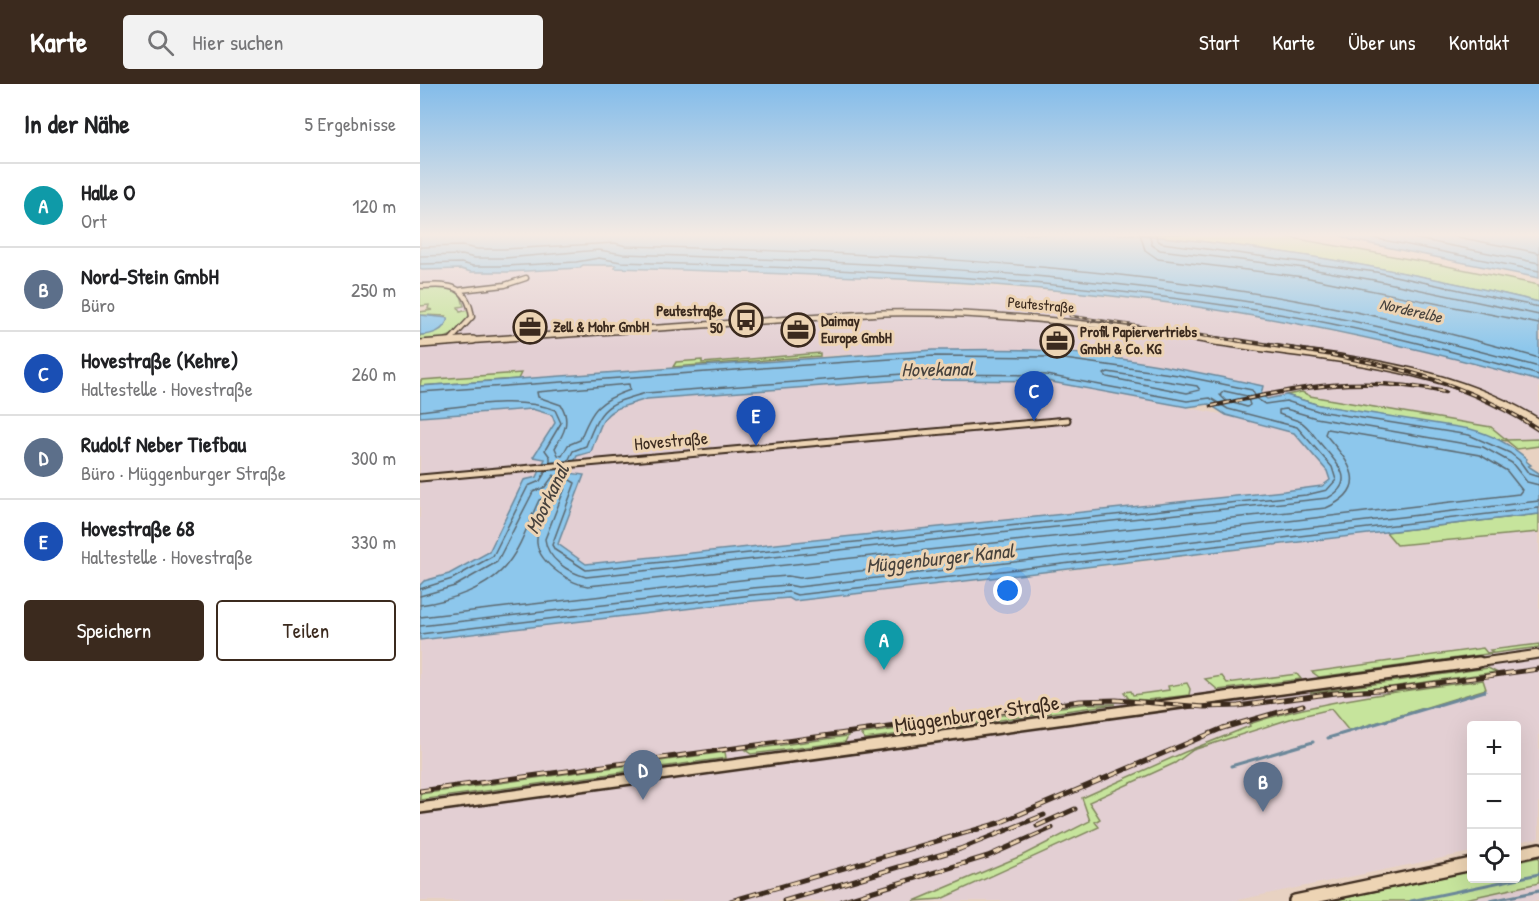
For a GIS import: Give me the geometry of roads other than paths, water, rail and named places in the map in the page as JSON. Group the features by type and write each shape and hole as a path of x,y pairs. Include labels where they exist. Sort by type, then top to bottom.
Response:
{"street":[{"path":"420,286 449,286 461,290 505,285 526,278"},
{"path":"449,342 467,325 472,316 461,290"},
{"name":"Peutestraße","path":"420,344 882,313 1037,317 1117,326 1409,371 1442,379 1487,395 1539,423"},
{"name":"Hovestraße","path":"420,478 1067,420"},
{"name":"Müggenburger Straße","path":"420,808 1539,654"},
{"path":"1521,853 1539,849"},
{"path":"1295,901 1467,865"}],"water":[{"name":"Norderelbe","path":"734,272 1398,272 1539,302 1539,381 1453,358 1323,329 1191,306 975,284"},
{"path":"1510,272 1539,272 1539,278"},
{"path":"420,315 448,318 444,326 437,331 420,335"},
{"path":"933,350 1049,351 1103,356 1263,386 1261,394 1267,399 1286,395 1319,405 1470,429 1486,434 1514,449 1527,459 1526,461 1531,465 1528,466 1539,473 1539,514 794,601 789,598 753,601 420,640 420,585 424,581 449,574 489,552 524,480 537,477 545,459 533,457 555,423 552,415 532,409 420,417 420,386","holes":["903,380 1046,381 1187,407 1209,404 1226,415 1294,433 1327,471 1330,480 1322,486 1284,491 586,564 558,544 584,475 569,473 577,456 591,452 600,427 608,414 622,407 647,399"]}],"waterway":[{"path":"1328,738 1485,691"},
{"path":"1231,766 1313,742"},
{"path":"1411,901 1539,874"},
{"path":"1490,901 1539,891"}],"railway":[{"path":"1070,316 1246,342"},
{"path":"1236,340 1355,359 1430,378 1503,409 1539,430"},
{"path":"1212,406 1328,385 1384,384 1445,392"},
{"path":"1393,689 1539,669"},
{"path":"420,791 1080,701 1116,700 1204,707 1238,706 1335,693 1393,689"},
{"path":"1386,690 1393,689"},
{"path":"731,901 999,823 1223,728 1303,705"},
{"path":"1037,826 1075,809"},
{"path":"784,901 960,849 1044,815"},
{"path":"841,901 988,856 1052,828"}],"place":[{"name":"Peutestraße 50","path":"746,320"},
{"name":"Zell & Mohr GmbH","path":"530,327"},
{"name":"Daimay Europe GmbH","path":"798,330"},
{"name":"Profil Papiervertriebs GmbH & Co. KG","path":"1057,341"},
{"name":"Hovestraße (Kehre)","path":"1034,421"},
{"name":"Hovestraße 68","path":"756,446"},
{"name":"Halle O","path":"884,670"},
{"name":"Rudolf Neber Tiefbau","path":"643,800"},
{"name":"Nord-Stein GmbH","path":"1263,812"}],"water label":[{"name":"Hovekanal","path":"937,369"},
{"name":"Moorkanal","path":"547,499"},
{"name":"Müggenburger Kanal","path":"940,558"}]}
